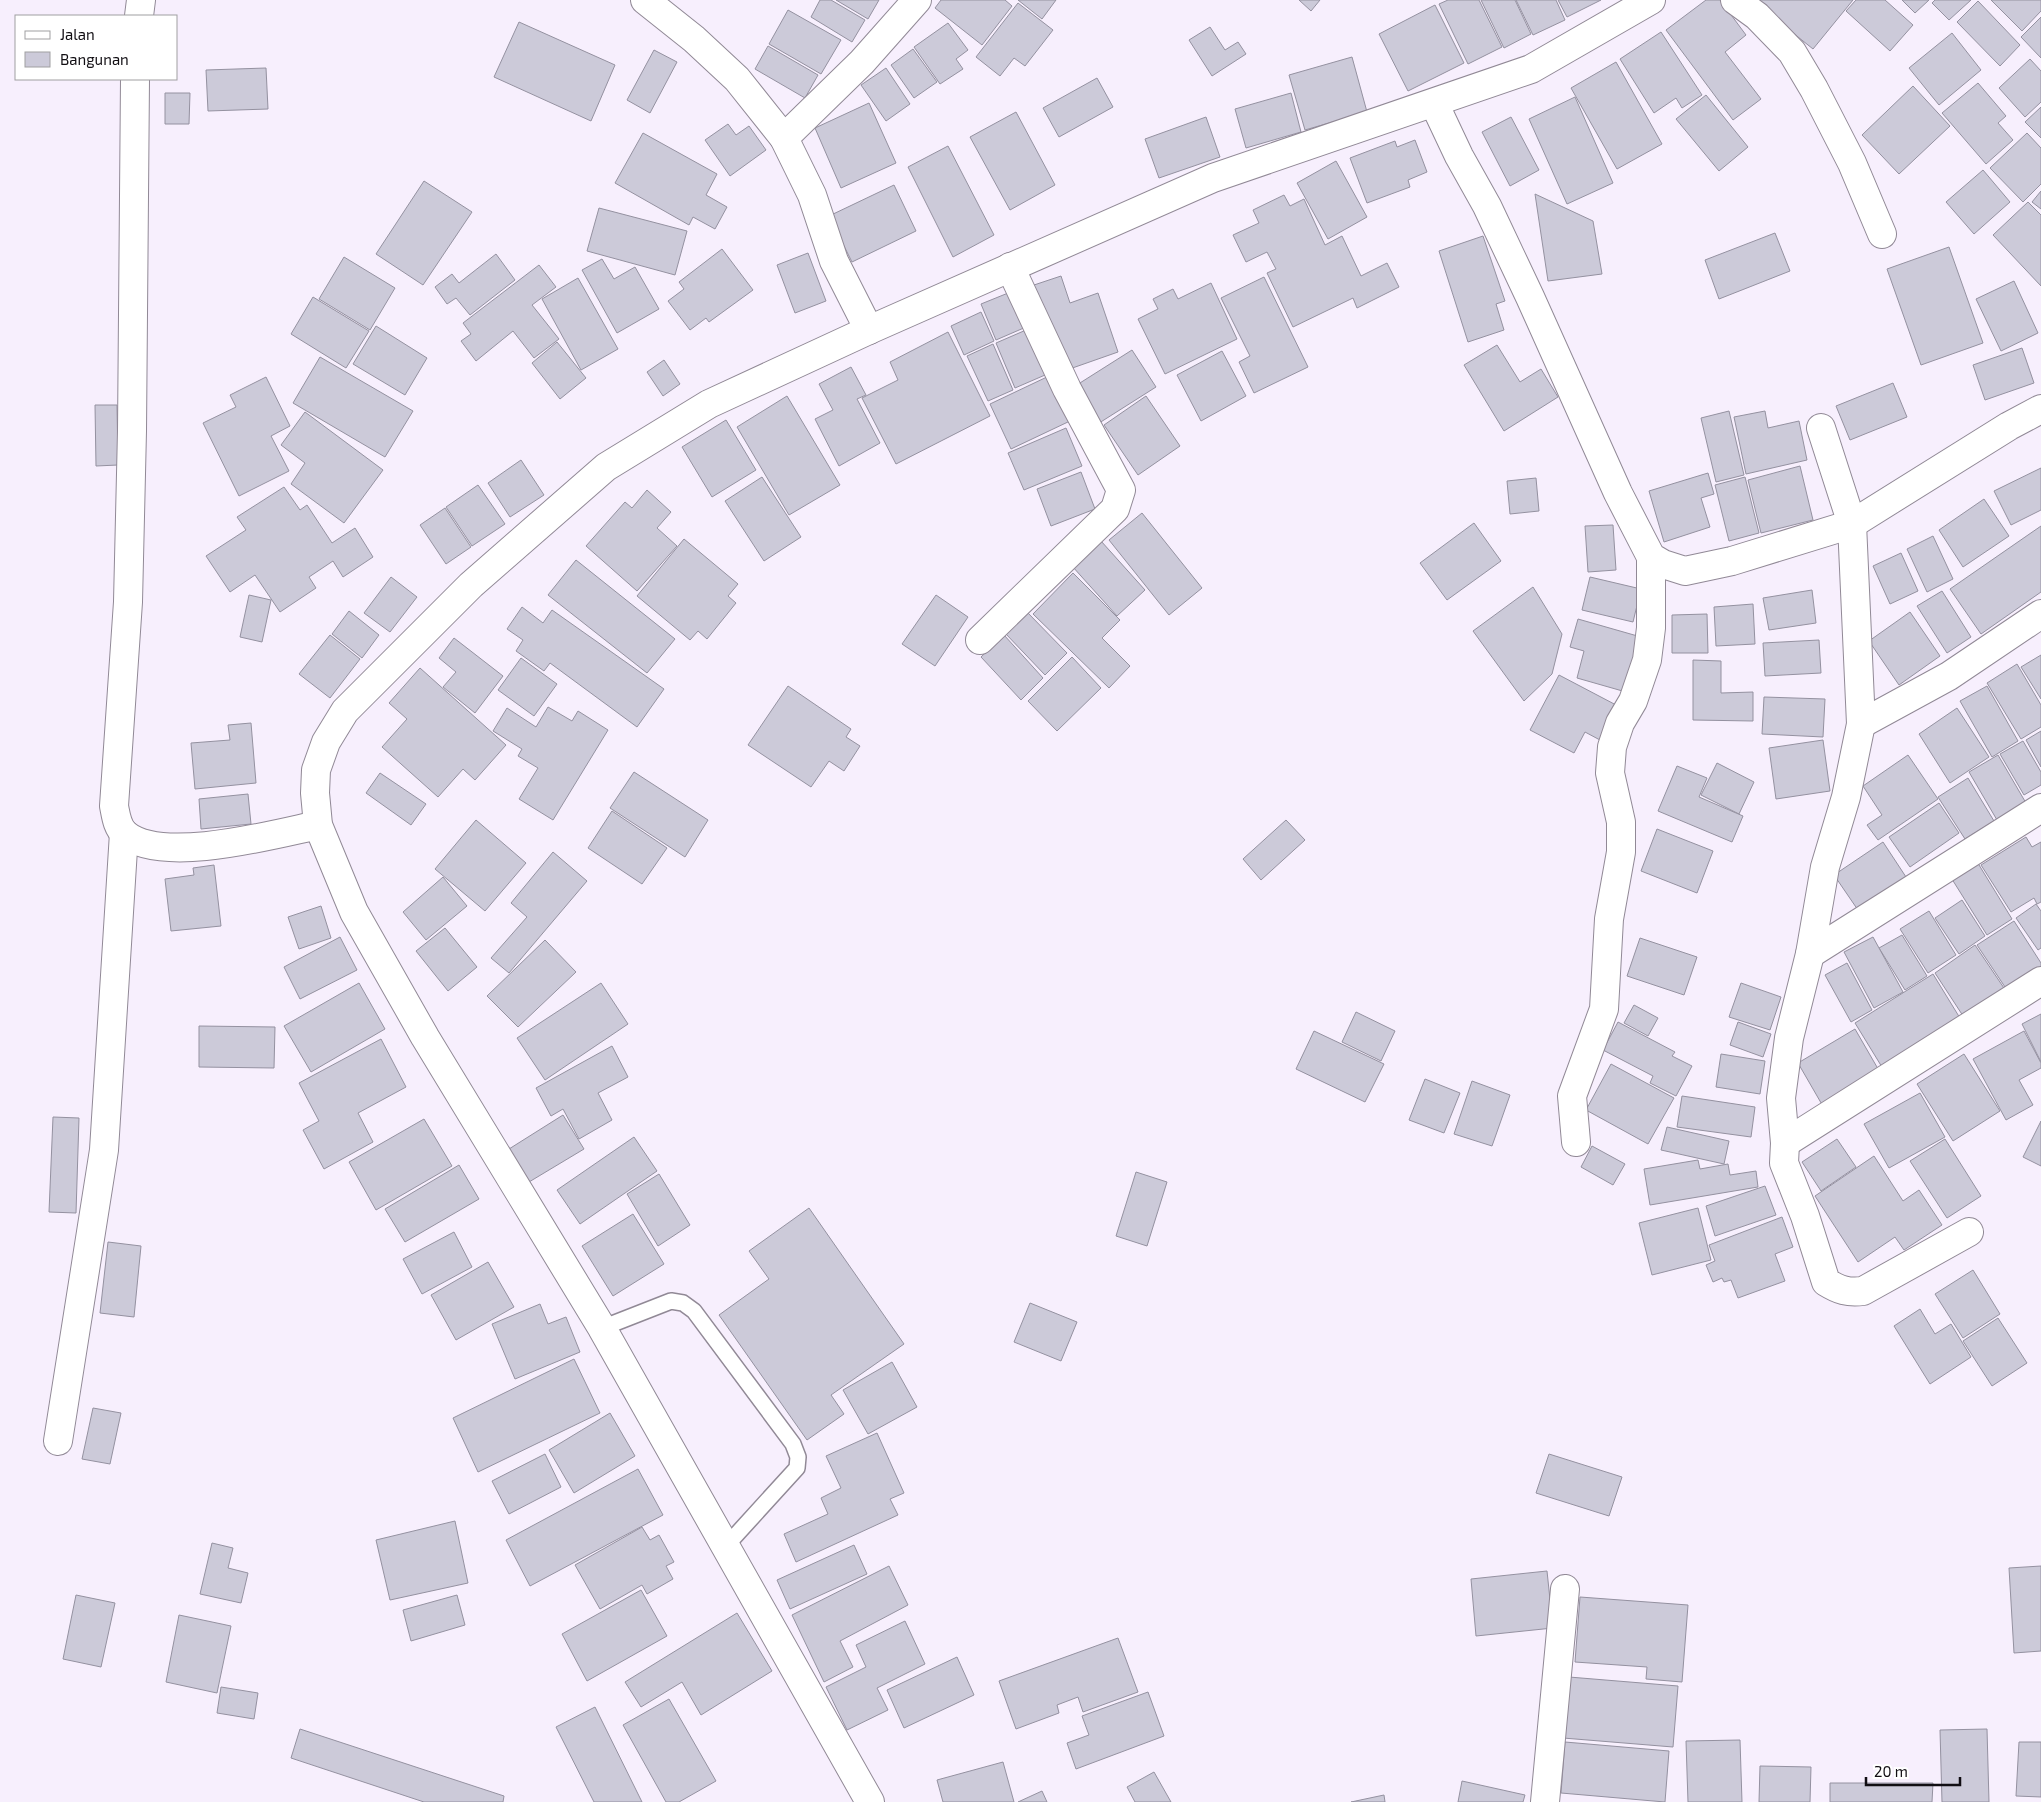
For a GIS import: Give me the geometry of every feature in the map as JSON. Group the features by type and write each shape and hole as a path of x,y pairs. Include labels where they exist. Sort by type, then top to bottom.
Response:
{"street":[{"path":"139,15 141,0"},
{"path":"645,0 694,39 737,80 784,138 812,195 834,261 869,330"},
{"path":"784,138 862,62 917,0"},
{"path":"870,1802 602,1328 425,1037 354,912 318,825 315,793 316,770 326,742 345,711 471,585 606,467 709,404 869,330 1213,178 1434,104 1531,69 1650,0"},
{"path":"1735,0 1757,16 1792,52 1844,146 1882,234"},
{"path":"135,80 132,440 128,602 114,806 116,820 124,833 134,839 157,845 205,847 237,844 318,825"},
{"path":"1434,104 1491,214 1618,493 1651,557 1651,628 1647,660 1633,701 1620,723 1612,747 1610,773 1621,822 1621,852 1609,919 1604,1009 1572,1096 1576,1142"},
{"path":"980,640 1115,509 1121,490 1067,389 1010,267"},
{"path":"1651,557 1685,571 1732,561 1852,524 2009,426 2041,409"},
{"path":"1821,428 1852,524 1861,724 1846,797 1826,867 1810,954 1789,1038 1781,1098 1785,1143 1784,1163 1806,1216 1826,1282 1836,1288 1850,1292 1863,1291 1969,1232"},
{"path":"1861,724 1949,676 2041,614"},
{"path":"1810,954 2041,808"},
{"path":"58,1441 104,1150 124,833"},
{"path":"1785,1143 2041,981"},
{"path":"1545,1802 1565,1589"}],"lane":[{"path":"602,1328 671,1301 683,1303 694,1311 793,1444 798,1458 797,1468 726,1546"}],"building":[{"path":"820,0 831,0 865,20 852,42 811,17"},
{"path":"836,0 879,0 868,19"},
{"path":"941,0 1005,0 1012,6 982,45 935,8"},
{"path":"1018,0 1056,0 1042,19"},
{"path":"1299,0 1320,0 1311,11"},
{"path":"1448,0 1479,0 1502,47 1468,64 1439,4"},
{"path":"1481,0 1515,0 1531,34 1504,48"},
{"path":"1516,0 1556,0 1565,20 1533,35"},
{"path":"1558,0 1601,0 1567,17"},
{"path":"1706,0 1720,0 1746,35 1725,52 1761,99 1733,120 1666,30"},
{"path":"1752,0 1853,0 1813,49"},
{"path":"1856,0 1885,0 1913,25 1890,51 1846,11"},
{"path":"1902,0 1929,0 1915,13"},
{"path":"1935,0 1971,0 1949,20 1932,3"},
{"path":"1991,0 2041,0 2041,11 2022,31"},
{"path":"1978,1 2020,45 2000,66 1957,22"},
{"path":"1018,3 1053,30 1025,66 1014,58 1000,76 976,57"},
{"path":"1435,5 1464,63 1408,91 1379,34"},
{"path":"788,10 841,40 821,74 769,44"},
{"path":"2041,17 2041,58 2021,37"},
{"path":"519,22 615,65 591,121 494,77"},
{"path":"948,23 968,50 956,59 963,69 940,84 914,47"},
{"path":"1210,27 1225,50 1238,42 1246,54 1212,76 1189,40"},
{"path":"1661,32 1702,95 1682,108 1676,98 1654,113 1620,59"},
{"path":"1952,33 1981,70 1939,105 1909,68"},
{"path":"768,46 818,75 805,98 755,69"},
{"path":"913,49 937,82 914,98 891,65"},
{"path":"654,50 677,62 650,113 627,100"},
{"path":"1352,57 1367,112 1305,130 1289,75"},
{"path":"2030,59 2041,71 2041,102 2025,117 1999,88"},
{"path":"1616,62 1662,144 1617,169 1571,88"},
{"path":"266,68 268,109 208,111 206,70"},
{"path":"886,68 910,104 886,121 861,85"},
{"path":"1097,78 1113,107 1059,137 1043,108"},
{"path":"1978,83 2006,116 1998,123 2013,140 1986,164 1942,113"},
{"path":"1913,86 1950,126 1899,174 1862,135"},
{"path":"165,93 190,93 189,124 165,124"},
{"path":"1291,93 1301,132 1246,148 1235,109"},
{"path":"1706,95 1748,147 1719,171 1676,119"},
{"path":"1575,97 1613,183 1567,204 1529,119"},
{"path":"869,103 896,163 841,188 815,128"},
{"path":"2041,107 2041,138 2025,122"},
{"path":"1016,112 1055,185 1010,210 970,137"},
{"path":"1206,117 1220,157 1159,178 1145,139"},
{"path":"1511,117 1539,170 1510,186 1482,132"},
{"path":"728,124 736,135 749,126 766,150 730,176 705,140"},
{"path":"643,133 717,174 706,195 727,207 715,229 693,217 689,225 615,183"},
{"path":"2027,133 2041,148 2041,184 2023,202 1990,168"},
{"path":"1415,140 1427,172 1408,180 1410,187 1367,203 1350,158 1395,141 1397,147"},
{"path":"948,146 994,235 953,257 908,167"},
{"path":"1336,161 1367,217 1328,239 1297,183"},
{"path":"1983,170 2010,202 1974,234 1946,202"},
{"path":"424,181 472,212 423,285 376,254"},
{"path":"894,185 916,231 852,262 829,216"},
{"path":"2041,191 2041,209 2032,202"},
{"path":"1535,194 1593,221 1602,274 1548,281"},
{"path":"1284,195 1290,206 1304,199 1325,245 1342,236 1361,276 1387,263 1399,287 1357,308 1353,298 1293,327 1267,273 1276,269 1267,252 1246,262 1233,235 1259,223 1253,210"},
{"path":"2028,202 2041,215 2041,286 1993,235"},
{"path":"599,208 687,231 675,275 587,251"},
{"path":"1775,233 1790,271 1719,299 1705,260"},
{"path":"1483,236 1505,301 1496,304 1504,330 1468,342 1439,251"},
{"path":"1949,247 1983,343 1921,365 1887,269"},
{"path":"722,249 753,290 709,322 706,318 690,330 668,301 684,289 679,282"},
{"path":"808,253 826,301 795,313 777,265"},
{"path":"496,254 515,280 470,315 456,298 447,304 435,287 452,274 459,283"},
{"path":"344,257 395,288 370,330 319,299"},
{"path":"602,259 614,279 635,267 659,309 617,333 582,270"},
{"path":"539,265 556,287 532,305 559,339 534,358 513,331 476,361 461,341 471,334 463,323"},
{"path":"1061,276 1070,303 1098,293 1118,352 1061,372 1031,286"},
{"path":"1264,277 1308,367 1254,393 1239,362 1250,356 1221,298"},
{"path":"578,278 618,349 581,370 542,299"},
{"path":"2014,281 2038,333 2001,351 1976,299"},
{"path":"1211,283 1237,339 1165,374 1138,319 1158,309 1153,299 1173,289 1178,299"},
{"path":"1018,289 1033,324 996,340 981,304"},
{"path":"313,297 369,331 346,368 291,334"},
{"path":"981,312 994,341 964,355 951,326"},
{"path":"376,326 427,358 405,395 353,364"},
{"path":"1033,327 1052,372 1015,388 996,343"},
{"path":"948,332 990,416 896,464 862,398 898,380 890,362"},
{"path":"557,342 586,378 560,399 532,363"},
{"path":"993,344 1013,390 988,401 967,356"},
{"path":"1497,345 1520,382 1541,369 1558,397 1504,431 1464,365"},
{"path":"2022,348 2034,383 1985,400 1973,365"},
{"path":"1132,350 1156,387 1096,425 1072,388"},
{"path":"1222,351 1246,396 1201,421 1177,375"},
{"path":"320,357 413,411 385,457 293,403"},
{"path":"664,360 680,384 663,396 647,372"},
{"path":"851,367 866,395 857,399 880,443 839,466 815,419 833,410 819,384"},
{"path":"1049,376 1070,421 1011,449 990,404"},
{"path":"266,377 290,426 271,436 289,471 239,496 203,423 236,407 230,395"},
{"path":"1893,383 1907,417 1850,440 1836,406"},
{"path":"787,396 840,485 789,515 737,427"},
{"path":"1146,396 1180,446 1138,475 1104,425"},
{"path":"95,405 117,405 118,465 96,466"},
{"path":"1729,411 1744,475 1716,482 1701,418"},
{"path":"1765,411 1768,428 1799,421 1807,460 1746,474 1734,417"},
{"path":"305,412 383,470 344,523 291,484 305,463 281,445"},
{"path":"726,420 756,470 712,497 682,447"},
{"path":"1066,428 1082,466 1024,490 1008,453"},
{"path":"521,460 544,495 510,517 488,483"},
{"path":"1800,466 1813,520 1761,533 1748,480"},
{"path":"2041,468 2041,510 2011,525 1994,491"},
{"path":"1081,472 1095,509 1051,526 1037,489"},
{"path":"1708,473 1714,494 1701,498 1710,527 1664,542 1649,491"},
{"path":"762,477 801,537 764,561 725,501"},
{"path":"1745,477 1759,533 1729,541 1715,485"},
{"path":"1536,478 1539,511 1510,514 1507,481"},
{"path":"478,485 505,524 472,546 446,507"},
{"path":"284,487 300,510 307,505 332,543 355,528 373,557 343,577 333,561 309,577 316,588 280,612 255,575 230,592 206,556 246,530 237,517"},
{"path":"647,490 671,512 657,528 677,546 637,591 586,546 625,502 632,508"},
{"path":"1984,499 2009,536 1963,567 1939,530"},
{"path":"445,508 471,547 446,564 420,525"},
{"path":"1142,513 1202,588 1169,615 1109,540"},
{"path":"1474,523 1501,561 1447,600 1420,563"},
{"path":"1613,525 1616,570 1588,572 1585,526"},
{"path":"2041,526 2041,592 1981,634 1950,589"},
{"path":"1933,536 1953,579 1927,592 1907,549"},
{"path":"684,539 738,584 728,596 736,603 707,639 698,631 690,640 637,596"},
{"path":"1101,541 1145,590 1117,616 1072,566"},
{"path":"1901,553 1918,591 1890,604 1873,566"},
{"path":"576,560 675,639 647,673 548,595"},
{"path":"1073,573 1120,620 1102,638 1130,666 1109,688 1033,614"},
{"path":"391,577 417,597 390,632 364,613"},
{"path":"1590,577 1641,589 1633,622 1582,610"},
{"path":"1533,587 1562,634 1552,674 1524,701 1473,631"},
{"path":"1812,590 1816,623 1769,630 1763,598"},
{"path":"1942,591 1971,637 1947,653 1917,606"},
{"path":"249,595 271,600 262,642 240,637"},
{"path":"936,595 968,617 935,666 902,644"},
{"path":"1753,604 1755,644 1716,646 1714,607"},
{"path":"522,607 543,623 552,610 664,689 637,727 550,663 544,671 516,651 523,640 507,629"},
{"path":"349,611 379,635 362,658 332,634"},
{"path":"1027,612 1067,653 1045,675 1005,633"},
{"path":"1910,612 1940,656 1899,685 1869,641"},
{"path":"1707,614 1708,653 1672,653 1672,615"},
{"path":"1578,619 1641,637 1626,692 1577,678 1584,651 1570,647"},
{"path":"330,635 360,659 330,698 299,674"},
{"path":"1004,635 1043,678 1021,700 981,657"},
{"path":"454,638 503,676 475,713 443,687 456,672 439,658"},
{"path":"1819,640 1821,673 1765,676 1763,643"},
{"path":"2041,655 2041,699 2021,667"},
{"path":"1072,657 1101,688 1057,731 1028,701"},
{"path":"521,658 557,684 534,716 498,690"},
{"path":"1693,660 1721,661 1721,693 1753,692 1753,721 1693,720"},
{"path":"2017,664 2041,705 2041,727 2021,739 1987,683"},
{"path":"420,668 506,745 475,780 463,769 438,797 382,747 407,719 389,703"},
{"path":"1559,675 1618,706 1600,740 1585,732 1574,753 1530,730"},
{"path":"788,686 851,729 846,737 860,746 844,771 829,761 811,787 748,745"},
{"path":"1987,686 2018,741 1992,757 1960,701"},
{"path":"1764,697 1825,699 1823,737 1762,734"},
{"path":"548,707 572,721 578,711 608,730 553,820 519,799 538,768 518,756 522,749 493,731 507,708 536,727"},
{"path":"1957,708 1989,757 1950,783 1919,734"},
{"path":"251,723 256,783 195,789 191,743 230,740 228,725"},
{"path":"2041,731 2041,767 2026,740"},
{"path":"1823,740 1830,791 1776,799 1769,748"},
{"path":"2023,741 2041,772 2041,785 2024,795 2000,754"},
{"path":"1908,755 1938,799 1878,840 1867,825 1882,815 1863,786"},
{"path":"1998,755 2026,803 1997,820 1969,772"},
{"path":"1717,763 1754,782 1739,814 1701,795"},
{"path":"1677,766 1707,778 1699,797 1743,816 1732,842 1658,811"},
{"path":"634,772 708,820 685,857 610,808"},
{"path":"380,773 426,804 411,825 366,793"},
{"path":"1968,778 1994,821 1965,839 1938,797"},
{"path":"248,794 251,824 201,829 199,799"},
{"path":"1939,803 1959,833 1910,867 1889,837"},
{"path":"612,811 667,848 642,884 588,848"},
{"path":"476,820 526,863 485,911 435,869"},
{"path":"1286,820 1305,840 1261,880 1243,859"},
{"path":"1657,829 1713,851 1697,893 1641,871"},
{"path":"2026,837 2032,847 2041,842 2041,902 2037,904 2034,898 2011,912 1981,865"},
{"path":"1883,842 1908,880 1860,913 1834,875"},
{"path":"553,852 587,881 509,973 491,958 527,917 511,903"},
{"path":"1976,860 2012,919 1987,935 1950,876"},
{"path":"214,865 221,926 171,931 165,879 194,875 193,868"},
{"path":"443,877 467,906 426,940 403,912"},
{"path":"1962,900 1985,936 1959,954 1935,918"},
{"path":"2036,904 2041,911 2041,948 2038,950 2016,918"},
{"path":"321,906 331,938 299,949 288,917"},
{"path":"1929,911 1956,955 1928,973 1900,929"},
{"path":"2014,921 2041,963 2041,972 2009,993 1977,945"},
{"path":"445,928 477,967 448,991 416,951"},
{"path":"1902,935 1927,976 1905,990 1879,948"},
{"path":"340,937 357,970 300,999 284,967"},
{"path":"1873,937 1903,992 1874,1008 1844,952"},
{"path":"1640,938 1697,957 1684,995 1627,976"},
{"path":"545,940 576,972 518,1027 487,996"},
{"path":"1975,945 2008,994 1967,1022 1935,973"},
{"path":"1847,963 1872,1010 1851,1022 1825,975"},
{"path":"1933,974 1963,1023 1885,1072 1855,1023"},
{"path":"359,983 385,1029 311,1072 284,1026"},
{"path":"601,983 628,1024 545,1080 517,1038"},
{"path":"1741,983 1781,997 1770,1030 1729,1017"},
{"path":"1634,1005 1658,1018 1648,1036 1624,1023"},
{"path":"1356,1012 1395,1031 1381,1061 1342,1042"},
{"path":"2041,1014 2041,1062 2022,1024"},
{"path":"1618,1022 1675,1052 1672,1056 1692,1066 1676,1096 1650,1083 1653,1076 1603,1050"},
{"path":"1738,1022 1771,1034 1763,1057 1730,1045"},
{"path":"199,1026 275,1027 274,1068 199,1067"},
{"path":"1855,1029 1881,1074 1824,1108 1798,1063"},
{"path":"1314,1031 1384,1064 1365,1102 1296,1069"},
{"path":"2024,1031 2041,1063 2041,1068 2019,1080 2033,1105 2006,1120 1973,1059"},
{"path":"381,1039 406,1087 358,1113 373,1142 324,1169 303,1130 319,1121 299,1083"},
{"path":"612,1046 628,1077 598,1093 612,1120 579,1139 563,1109 551,1116 536,1088"},
{"path":"1721,1054 1765,1061 1760,1094 1716,1087"},
{"path":"1964,1054 2000,1111 1953,1141 1917,1084"},
{"path":"1611,1064 1674,1098 1648,1144 1586,1110"},
{"path":"1425,1079 1460,1093 1444,1133 1409,1120"},
{"path":"1472,1081 1510,1095 1492,1146 1454,1134"},
{"path":"1920,1093 1945,1137 1889,1168 1864,1124"},
{"path":"1682,1096 1755,1107 1751,1137 1677,1127"},
{"path":"563,1115 584,1149 529,1182 509,1149"},
{"path":"53,1117 79,1118 76,1213 49,1212"},
{"path":"424,1119 452,1166 376,1210 349,1162"},
{"path":"2041,1121 2041,1166 2023,1157"},
{"path":"1667,1127 1729,1141 1724,1164 1661,1150"},
{"path":"634,1137 657,1171 580,1224 557,1190"},
{"path":"1837,1139 1856,1167 1821,1191 1802,1162"},
{"path":"1945,1139 1981,1196 1947,1218 1910,1161"},
{"path":"1592,1146 1625,1164 1613,1185 1581,1167"},
{"path":"1874,1156 1903,1201 1919,1190 1942,1225 1904,1250 1895,1237 1858,1262 1815,1196"},
{"path":"1698,1160 1700,1169 1728,1164 1730,1175 1756,1171 1758,1187 1650,1205 1644,1169"},
{"path":"459,1165 479,1199 405,1242 385,1209"},
{"path":"1136,1172 1167,1182 1147,1246 1116,1236"},
{"path":"659,1174 690,1225 658,1246 627,1194"},
{"path":"1765,1186 1776,1215 1715,1236 1706,1206"},
{"path":"809,1208 904,1344 831,1395 844,1414 807,1440 719,1315 769,1279 749,1251"},
{"path":"1698,1208 1711,1260 1652,1275 1639,1223"},
{"path":"633,1214 664,1264 613,1296 582,1246"},
{"path":"1782,1217 1793,1247 1775,1254 1785,1281 1738,1298 1731,1280 1724,1282 1722,1278 1713,1282 1706,1265 1715,1261 1709,1245"},
{"path":"454,1232 472,1267 422,1294 403,1259"},
{"path":"108,1242 141,1246 134,1317 100,1313"},
{"path":"488,1262 514,1307 456,1340 431,1295"},
{"path":"1973,1270 2000,1314 1963,1338 1935,1294"},
{"path":"1030,1303 1077,1322 1061,1361 1014,1342"},
{"path":"540,1304 548,1324 566,1317 580,1352 515,1379 492,1324"},
{"path":"1920,1309 1935,1334 1951,1324 1971,1357 1930,1384 1894,1326"},
{"path":"1998,1318 2027,1363 1992,1386 1963,1341"},
{"path":"574,1359 600,1413 478,1472 453,1418"},
{"path":"892,1362 917,1407 868,1434 843,1390"},
{"path":"93,1408 121,1413 110,1464 82,1459"},
{"path":"610,1413 635,1456 574,1493 549,1450"},
{"path":"877,1433 904,1493 890,1499 898,1515 796,1562 784,1534 828,1514 821,1498 841,1488 826,1456"},
{"path":"545,1454 561,1487 509,1514 492,1481"},
{"path":"1549,1454 1622,1477 1609,1516 1536,1493"},
{"path":"638,1469 663,1515 530,1586 506,1540"},
{"path":"455,1521 468,1583 390,1600 376,1540"},
{"path":"642,1527 650,1540 659,1535 674,1562 666,1566 673,1579 647,1594 642,1585 600,1609 575,1565"},
{"path":"212,1543 233,1548 228,1568 248,1573 241,1603 200,1594"},
{"path":"854,1545 867,1574 790,1609 777,1580"},
{"path":"889,1566 908,1605 840,1641 853,1667 824,1682 792,1615"},
{"path":"2041,1566 2041,1651 2014,1653 2009,1568"},
{"path":"1547,1571 1553,1628 1476,1636 1471,1579"},
{"path":"641,1590 667,1636 587,1681 562,1634"},
{"path":"76,1595 115,1603 101,1667 63,1659"},
{"path":"457,1595 465,1625 411,1641 403,1610"},
{"path":"1580,1597 1688,1605 1682,1682 1646,1679 1647,1667 1575,1662"},
{"path":"737,1613 772,1671 701,1715 682,1682 641,1707 625,1682"},
{"path":"179,1615 231,1626 217,1693 166,1682"},
{"path":"905,1621 925,1664 877,1688 888,1710 847,1730 826,1687 866,1667 856,1645"},
{"path":"1118,1638 1138,1692 1083,1712 1078,1697 1057,1705 1059,1713 1016,1729 999,1681"},
{"path":"957,1657 974,1695 904,1728 887,1690"},
{"path":"1569,1677 1678,1686 1673,1747 1563,1738"},
{"path":"221,1687 258,1693 254,1719 217,1713"},
{"path":"1148,1692 1164,1736 1076,1769 1067,1743 1089,1735 1082,1716"},
{"path":"669,1699 716,1781 679,1802 666,1802 623,1725"},
{"path":"595,1707 642,1802 594,1802 556,1727"},
{"path":"300,1729 504,1796 503,1802 424,1802 291,1758"},
{"path":"1987,1729 1989,1802 1942,1802 1940,1730"},
{"path":"1740,1740 1742,1802 1688,1802 1686,1741"},
{"path":"1565,1742 1669,1751 1665,1802 1561,1793"},
{"path":"2019,1742 2041,1742 2041,1797 2016,1796"},
{"path":"1003,1762 1014,1802 943,1802 937,1780"},
{"path":"1760,1766 1811,1767 1810,1802 1759,1802"},
{"path":"1154,1772 1171,1802 1135,1802 1127,1787"},
{"path":"1462,1781 1525,1795 1523,1802 1458,1802"},
{"path":"1830,1783 1933,1783 1932,1802 1830,1802"},
{"path":"1042,1791 1047,1802 1018,1802"},
{"path":"1384,1795 1385,1802 1351,1802"}]}
